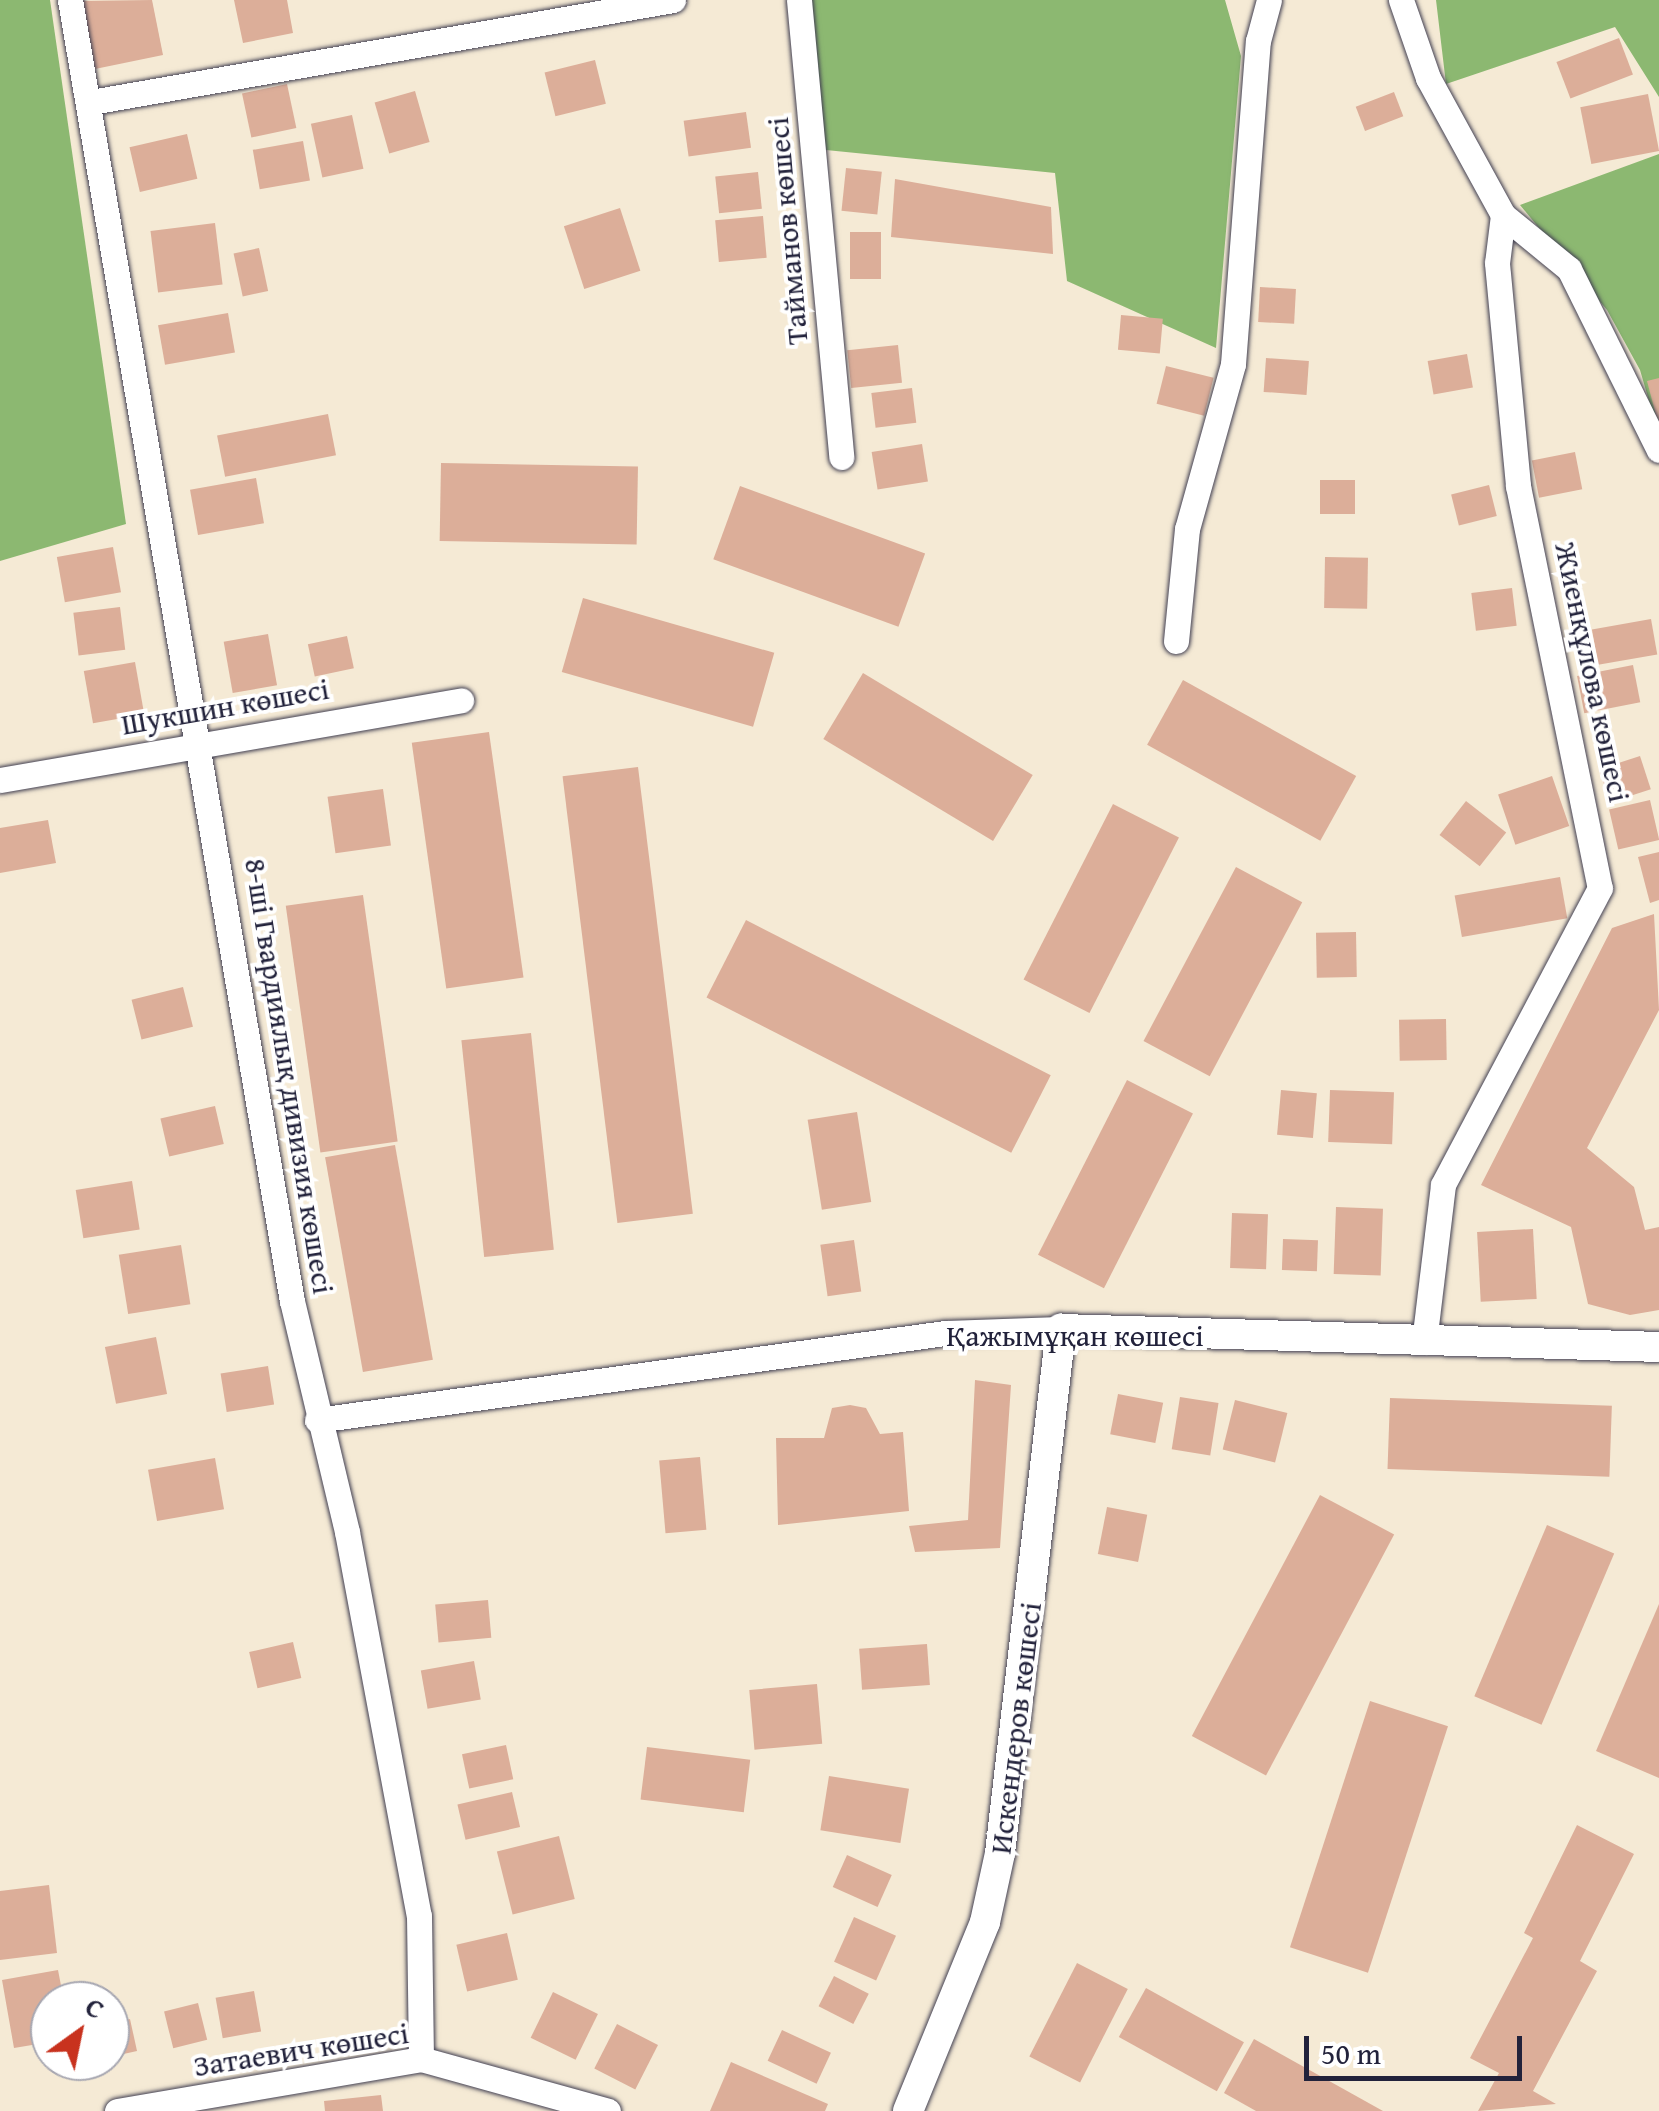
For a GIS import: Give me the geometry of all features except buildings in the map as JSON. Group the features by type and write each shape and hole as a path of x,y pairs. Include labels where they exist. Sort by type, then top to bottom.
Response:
{"street":[{"name":"8-ші Гвардиялық дивизия көшесі","path":"70,0 203,741 317,1420 418,1916 421,2059"},
{"path":"91,102 672,0"},
{"name":"Тайманов көшесі","path":"799,0 841,457"},
{"path":"1176,640 1187,529 1234,364 1258,40 1269,0"},
{"path":"1401,0 1428,78 1503,215 1569,269 1659,450"},
{"name":"Жиенқұлова көшесі","path":"1424,1342 1443,1184 1600,888 1518,486 1498,282 1503,215"},
{"name":"Шукшин көшесі","path":"0,780 203,741 461,700"},
{"name":"Қажымұқан көшесі","path":"317,1420 946,1333 1061,1329 1659,1347"},
{"name":"Искендеров көшесі","path":"908,2111 986,1922 1000,1854 1061,1329"},
{"name":"Затаевич көшесі","path":"117,2111 421,2059 608,2111"}],"green space":[{"path":"0,0 50,0 126,524 0,561"},
{"path":"803,0 1225,0 1241,56 1216,348 1067,281 1055,173 826,150"},
{"path":"1436,0 1659,0 1659,97 1615,27 1446,84"},
{"path":"1659,154 1659,435 1640,370 1607,310 1520,205"}]}
